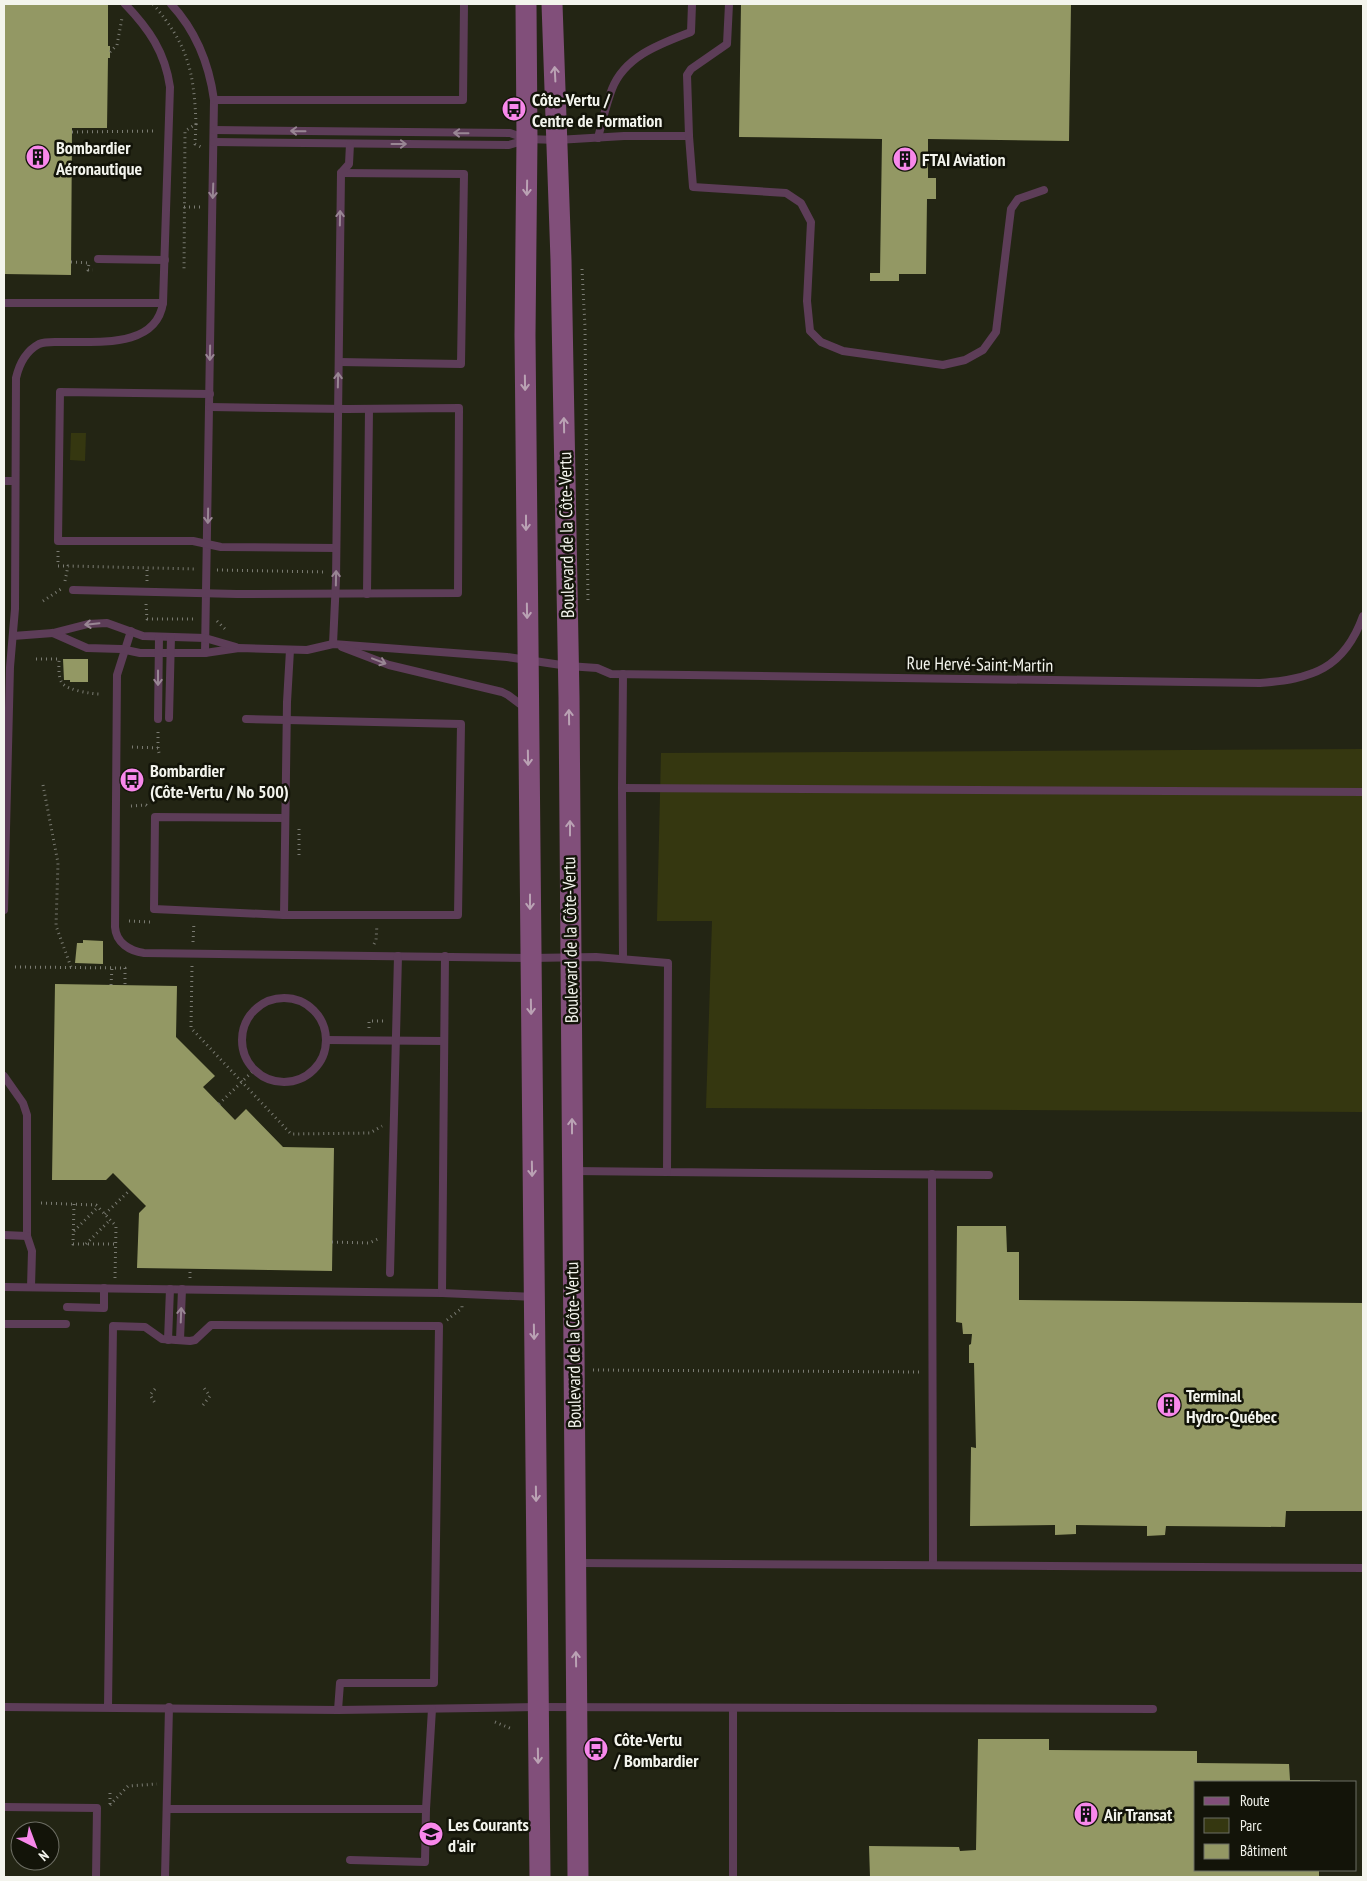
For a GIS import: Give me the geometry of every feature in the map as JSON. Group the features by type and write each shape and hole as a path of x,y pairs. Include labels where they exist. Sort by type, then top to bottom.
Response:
{"street":[{"path":"526,4 525,335 540,1877"},
{"name":"Boulevard de la Côte-Vertu","path":"552,4 561,260 568,666 578,1877"}],"lane":[{"path":"4,910 10,667 15,609 16,378 21,362 39,344 131,338 149,329 156,323 164,303 170,127 168,75 165,62 155,40 125,4"},
{"path":"171,4 188,25 205,56 214,100 205,653"},
{"path":"214,100 463,100 464,4"},
{"path":"598,138 612,88 623,69 638,56 659,44 691,32 692,4"},
{"path":"729,4 728,44 692,69 687,75 693,186 786,193 801,203 811,222 807,301 810,331 822,342 843,351 943,365 965,360 983,350 996,332 1011,209 1018,199 1044,190"},
{"path":"214,130 510,133 527,139 557,140 624,136 689,136"},
{"path":"214,142 509,145 527,139"},
{"path":"350,144 349,164 340,173 336,594 333,644 389,665 502,692 528,710"},
{"path":"338,362 461,364 464,174 340,173"},
{"path":"98,259 165,260"},
{"path":"4,303 164,303"},
{"path":"210,394 60,392 58,541 193,541 221,547 336,548"},
{"path":"74,590 206,593 458,593 459,408 210,407"},
{"path":"367,594 369,409"},
{"path":"4,481 15,481"},
{"name":"Rue Hervé-Saint-Martin","path":"239,648 306,650 333,644 507,657 568,666 597,668 611,674 1260,682 1284,681 1326,668 1342,655 1357,634 1363,616"},
{"path":"13,636 53,633 97,624 114,625 143,636 171,637 205,633 239,648"},
{"path":"131,631 117,674 115,927 118,938 123,944 129,949 144,953 530,958 570,956 668,963 667,1172"},
{"path":"53,633 87,648 125,650 140,653 205,653 239,648"},
{"path":"158,719 159,637"},
{"path":"169,718 171,637"},
{"path":"284,915 290,650"},
{"path":"623,674 623,959"},
{"path":"246,719 461,724 458,915 284,915 154,909 155,817 285,818"},
{"path":"622,788 1363,792"},
{"path":"390,1274 398,956"},
{"path":"442,1293 445,956"},
{"path":"281,998 294,999 307,1005 317,1014 324,1026 326,1040 324,1054 317,1066 307,1075 294,1081 280,1082 266,1078 254,1070 246,1059 242,1046 247,1020 256,1009 268,1002 281,998"},
{"path":"326,1040 444,1040"},
{"path":"4,1076 23,1103 27,1115 27,1236 32,1251 31,1287"},
{"path":"572,1171 989,1175"},
{"path":"932,1174 933,1565"},
{"path":"4,1235 27,1236"},
{"path":"4,1287 442,1293 534,1298"},
{"path":"67,1307 104,1308 104,1288"},
{"path":"168,1340 170,1289"},
{"path":"180,1340 182,1289"},
{"path":"4,1324 66,1324"},
{"path":"108,1707 113,1326 145,1326 158,1337 168,1340 195,1340 207,1328 218,1324 439,1326 434,1683 340,1683 338,1710"},
{"path":"575,1564 1363,1568"},
{"path":"4,1707 338,1710 537,1707 1153,1709"},
{"path":"165,1877 169,1707"},
{"path":"733,1708 733,1877"},
{"path":"350,1860 425,1862 432,1709"},
{"path":"4,1807 97,1808 96,1877"},
{"path":"167,1809 426,1809"}],"path":[{"path":"153,4 170,25 185,52 192,76 196,124 195,144 201,147"},
{"path":"110,52 117,45 122,15"},
{"path":"184,271 185,131 196,124"},
{"path":"72,132 160,131"},
{"path":"184,207 201,208"},
{"name":"Boulevard de la Côte-Vertu","path":"582,265 585,327 588,606"},
{"path":"58,562 58,566 199,569"},
{"path":"43,601 66,581 68,566"},
{"path":"147,568 147,581"},
{"path":"217,570 326,572"},
{"path":"146,601 147,619 193,618 205,633 227,631"},
{"path":"36,659 59,659 60,679 64,685 80,692 100,694"},
{"path":"158,719 159,753"},
{"path":"132,747 158,748"},
{"path":"43,785 58,863 56,926 71,967"},
{"path":"299,855 300,829"},
{"path":"374,944 376,940 377,915"},
{"path":"129,921 151,922"},
{"path":"192,965 191,1028 291,1134 370,1133"},
{"path":"15,967 125,968 125,985"},
{"path":"112,968 112,985"},
{"path":"219,1104 254,1070"},
{"path":"105,1214 130,1190"},
{"path":"41,1203 96,1205 116,1226 115,1275"},
{"path":"74,1204 73,1244 116,1244"},
{"path":"73,1231 98,1207"},
{"path":"86,1244 110,1220"},
{"path":"332,1242 369,1243"},
{"path":"190,1269 190,1278"},
{"path":"439,1326 462,1308 462,1294"},
{"path":"574,1370 932,1372"},
{"path":"203,1405 210,1396 204,1388"},
{"path":"155,1389 150,1396 155,1403"},
{"path":"495,1722 512,1729"},
{"path":"110,1805 128,1786 154,1784"}],"shaded area":[{"path":"4,4 1363,4 1363,1877 4,1877"}],"green space":[{"path":"71,433 86,433 85,461 70,460"},
{"path":"1363,749 1363,1112 706,1108 712,921 657,921 661,753"}],"building":[{"name":"Bombardier Aéronautique","path":"4,4 108,4 108,46 110,46 110,58 108,58 107,128 72,128 71,275 4,274"},
{"name":"FTAI Aviation","path":"741,4 1071,4 1069,141 928,139 928,178 936,178 936,199 927,199 926,274 899,274 899,281 870,281 870,273 880,273 882,139 739,137"},
{"path":"63,659 88,659 88,682 64,680"},
{"path":"83,940 103,941 103,964 75,963 77,943 83,943"},
{"path":"55,984 177,986 176,1037 215,1076 203,1087 235,1120 246,1109 283,1147 334,1148 332,1271 137,1268 139,1213 146,1206 113,1173 106,1180 52,1180"},
{"name":"Terminal Hydro-Québec","path":"957,1226 1006,1226 1007,1252 1019,1252 1019,1300 1363,1303 1363,1511 1286,1511 1285,1527 1166,1526 1165,1535 1147,1536 1147,1526 1076,1525 1076,1534 1055,1535 1055,1525 970,1526 971,1447 976,1448 974,1363 969,1363 969,1345 971,1344 972,1334 963,1334 962,1323 956,1322"},
{"name":"Air Transat","path":"978,1739 1049,1739 1049,1750 1197,1751 1197,1763 1289,1764 1290,1780 1320,1780 1194,1781 1194,1871 1319,1871 1319,1877 870,1877 869,1846 959,1847 960,1851 976,1850"}],"place":[{"name":"Côte-Vertu / Centre de Formation","path":"514,109"},
{"name":"Bombardier Aéronautique","path":"38,157"},
{"name":"FTAI Aviation","path":"905,159"},
{"name":"Bombardier (Côte-Vertu / No 500)","path":"132,780"},
{"name":"Terminal Hydro-Québec","path":"1169,1405"},
{"name":"Côte-Vertu / Bombardier","path":"596,1749"},
{"name":"Air Transat","path":"1086,1814"},
{"name":"Les Courants d'air","path":"431,1834"}]}
